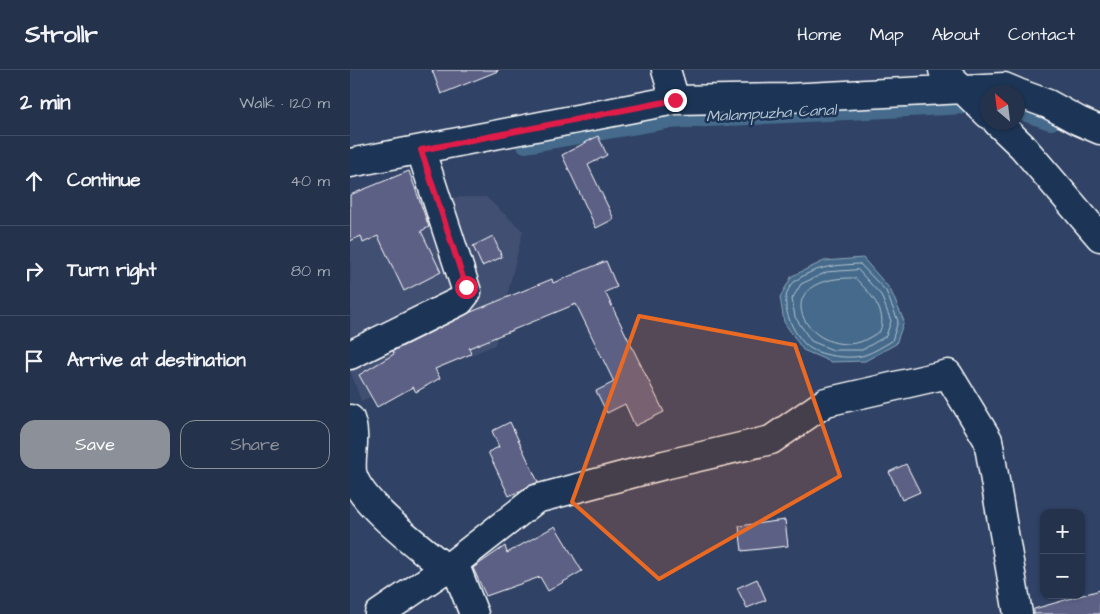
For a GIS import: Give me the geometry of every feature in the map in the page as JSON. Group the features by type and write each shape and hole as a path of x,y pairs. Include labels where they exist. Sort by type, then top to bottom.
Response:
{"street":[{"path":"666,70 675,100"},
{"path":"943,70 980,106"},
{"path":"1025,96 1048,104 1100,130"},
{"path":"350,163 675,100 980,107"},
{"path":"1005,130 1022,146 1100,237"},
{"path":"350,355 460,301 467,292 421,150"},
{"path":"379,614 449,565 536,499 664,465 771,440 826,402 948,374 988,440 1018,614"},
{"path":"350,419 354,437 352,473 357,484 388,519 449,565 474,614"}],"highlighted area":[{"path":"639,316 795,345 840,476 659,579 572,502"}],"shaded area":[{"path":"486,197 523,231 495,345 361,401 350,370 351,198"}],"water":[{"path":"863,258 890,289 904,321 896,344 865,361 831,362 803,350 784,322 780,297 792,276 824,261"}],"building":[{"path":"432,70 498,70 498,71 441,94"},
{"path":"598,136 607,155 588,165 614,219 596,228 562,155"},
{"path":"409,171 429,227 421,231 441,272 404,291 378,236 363,243 361,236 350,241 350,195"},
{"path":"493,236 502,257 482,266 473,246"},
{"path":"606,261 617,287 605,292 664,412 635,426 625,404 607,413 596,391 614,382 576,304 469,348 471,354 435,369 440,378 416,392 413,387 377,407 359,375 394,354 393,351 471,312 552,279 553,283"},
{"path":"510,422 538,482 509,496 488,452 499,447 492,431"},
{"path":"906,464 920,492 902,500 889,472"},
{"path":"785,520 788,546 742,551 739,526"},
{"path":"555,526 582,571 548,591 540,577 486,596 473,568 505,546 507,553"},
{"path":"757,579 766,600 747,608 737,588"},
{"path":"1100,590 1100,614 1034,614 1034,609 1069,599 1085,599 1085,594"}],"waterway":[{"name":"Malampuzha Canal","path":"526,142 667,118 980,102"},
{"name":"Malampuzha Canal","path":"1025,110 1051,119"}],"route":[{"path":"466,287 421,150 561,124 675,100"}]}
